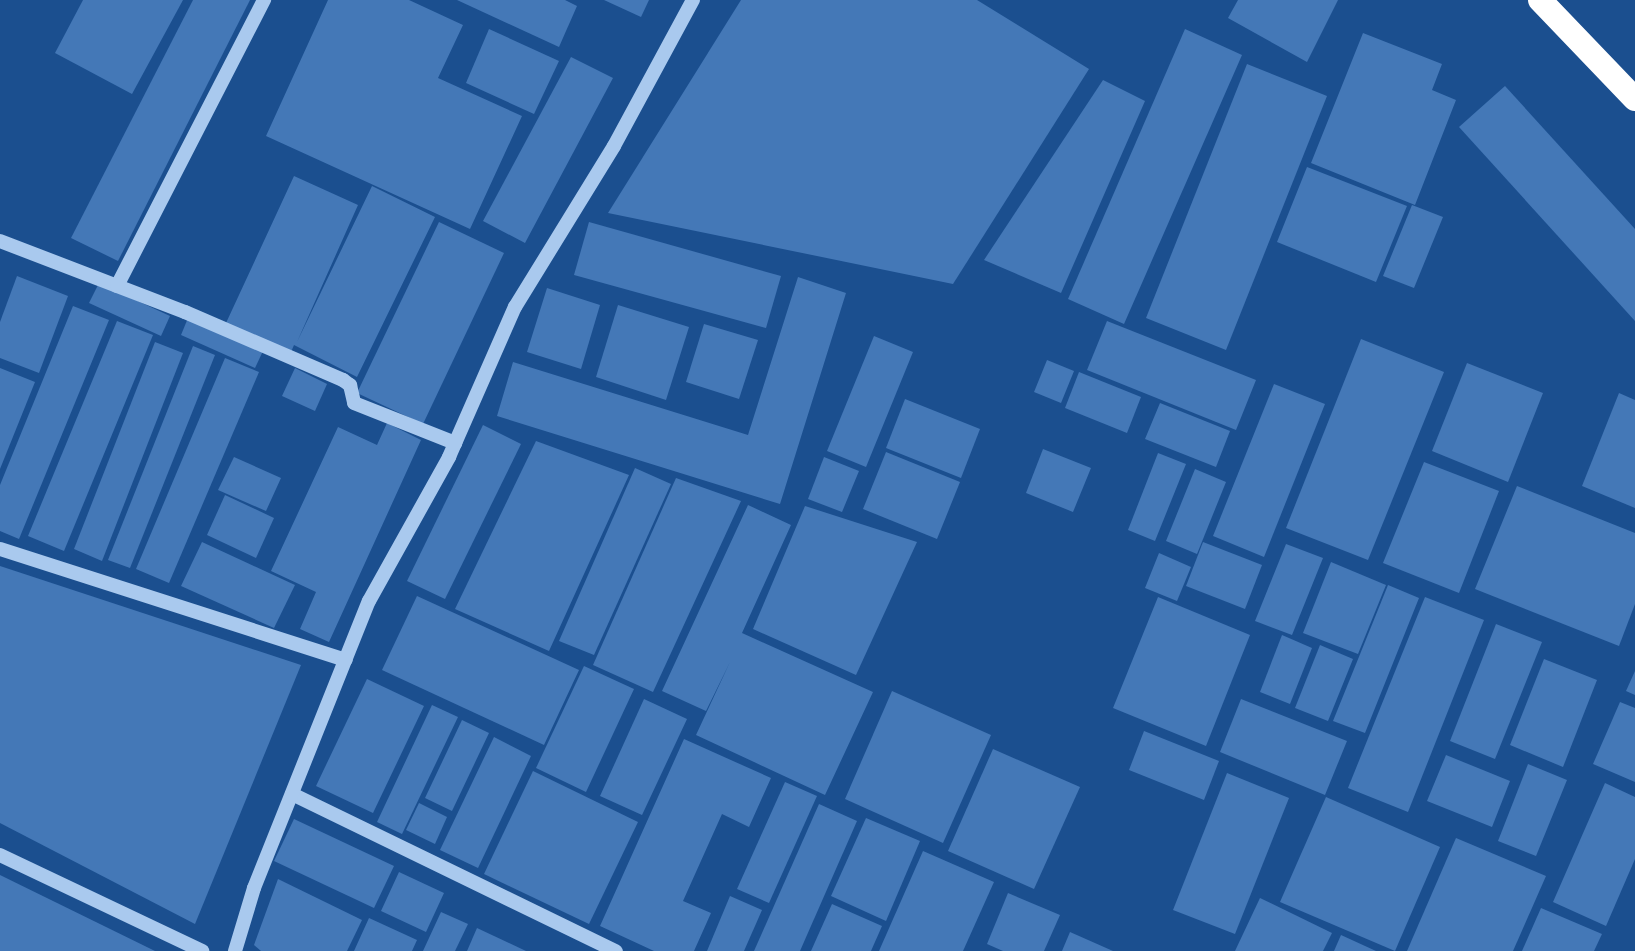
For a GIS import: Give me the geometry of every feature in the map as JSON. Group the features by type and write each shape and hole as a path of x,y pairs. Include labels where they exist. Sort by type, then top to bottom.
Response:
{"highway":[{"path":"1540,0 1635,99"}],"street":[{"path":"117,286 264,0"},
{"path":"235,951 254,888 369,601 455,443 515,307 614,146 693,0"},
{"path":"0,241 343,380 350,385 354,403 455,443"},
{"path":"0,549 346,660"},
{"path":"292,794 616,951"},
{"path":"0,855 202,951"}],"building":[{"path":"83,0 183,0 132,94 55,53"},
{"path":"193,0 250,0 118,261 71,238"},
{"path":"328,0 409,0 463,25 438,78 522,116 470,229 266,136"},
{"path":"457,0 565,0 577,6 559,47"},
{"path":"604,0 649,0 641,17"},
{"path":"741,0 977,0 1089,69 953,284 608,213"},
{"path":"1238,0 1338,0 1307,62 1228,18"},
{"path":"489,29 559,61 534,114 466,83"},
{"path":"1185,29 1242,55 1124,324 1068,299"},
{"path":"1363,33 1442,64 1432,90 1456,100 1415,205 1311,163"},
{"path":"571,57 613,78 525,243 483,221"},
{"path":"1247,64 1327,96 1226,350 1146,318"},
{"path":"1103,80 1145,101 1061,293 984,260"},
{"path":"1505,86 1635,229 1635,321 1459,127"},
{"path":"1307,167 1407,206 1376,282 1277,242"},
{"path":"294,176 358,205 297,342 372,186 435,217 357,377 294,345 291,352 226,323"},
{"path":"1412,205 1443,217 1414,288 1383,276"},
{"path":"439,222 504,253 423,424 357,393"},
{"path":"589,222 781,276 766,328 574,275"},
{"path":"17,276 68,296 39,373 0,358 0,322"},
{"path":"798,277 846,293 780,504 497,416 513,362 748,435"},
{"path":"99,283 170,316 161,336 89,303"},
{"path":"547,288 600,305 581,369 527,352"},
{"path":"618,305 689,327 666,400 596,377"},
{"path":"73,306 109,320 19,539 0,531 0,485"},
{"path":"188,318 263,351 255,368 181,335"},
{"path":"117,321 153,335 64,551 28,536"},
{"path":"1107,321 1256,380 1236,430 1087,370"},
{"path":"704,324 758,340 739,399 686,382"},
{"path":"874,336 913,352 866,467 827,451"},
{"path":"1361,339 1444,372 1368,560 1286,528"},
{"path":"155,342 183,353 102,561 74,549"},
{"path":"193,346 215,355 130,568 108,560"},
{"path":"225,358 259,372 169,583 136,569"},
{"path":"1047,360 1074,371 1061,403 1034,392"},
{"path":"1467,363 1543,393 1508,482 1432,451"},
{"path":"0,368 35,382 0,469"},
{"path":"295,368 327,384 315,411 282,396"},
{"path":"1079,372 1141,397 1127,433 1065,408"},
{"path":"1274,384 1325,404 1264,557 1213,536"},
{"path":"1619,393 1635,400 1635,508 1582,486"},
{"path":"905,399 980,429 961,478 886,448"},
{"path":"1160,403 1230,431 1216,467 1145,439"},
{"path":"387,423 421,440 329,642 300,629 316,592 271,571 338,427 377,445"},
{"path":"483,425 521,444 445,599 407,581"},
{"path":"536,441 629,475 549,651 455,609"},
{"path":"1043,449 1091,468 1073,512 1026,493"},
{"path":"886,452 960,482 937,539 863,509"},
{"path":"1158,453 1186,464 1155,541 1128,530"},
{"path":"234,457 281,478 266,511 218,490"},
{"path":"824,457 859,471 842,512 808,499"},
{"path":"1424,462 1499,491 1459,593 1383,563"},
{"path":"635,468 671,484 594,655 559,641"},
{"path":"1195,469 1226,482 1197,554 1166,541"},
{"path":"676,478 741,501 653,692 593,665"},
{"path":"1517,486 1635,533 1635,604 1619,646 1475,589"},
{"path":"225,495 274,518 256,558 207,535"},
{"path":"748,505 791,525 742,633 873,692 825,795 696,735 730,662 706,711 662,691"},
{"path":"805,506 917,542 856,675 753,629"},
{"path":"202,542 295,585 274,628 181,586"},
{"path":"1203,542 1262,565 1245,609 1186,586"},
{"path":"1286,544 1323,558 1292,635 1255,621"},
{"path":"1159,553 1191,567 1177,601 1145,588"},
{"path":"1331,562 1386,585 1358,654 1303,633"},
{"path":"0,566 301,665 195,924 0,823"},
{"path":"1388,585 1419,598 1365,733 1333,721"},
{"path":"417,596 579,670 544,745 382,670"},
{"path":"1158,597 1250,635 1206,746 1113,708"},
{"path":"1425,597 1484,620 1408,812 1348,788"},
{"path":"1496,624 1542,642 1495,759 1450,741"},
{"path":"1282,635 1312,648 1290,704 1260,692"},
{"path":"1320,645 1353,659 1328,721 1295,708"},
{"path":"1544,659 1597,680 1563,767 1510,745"},
{"path":"584,666 634,689 586,792 536,768"},
{"path":"1635,671 1635,695 1626,691"},
{"path":"367,679 424,706 373,813 316,786"},
{"path":"892,691 991,735 943,843 845,799"},
{"path":"644,699 687,719 642,815 600,796"},
{"path":"1241,699 1347,741 1325,795 1220,752"},
{"path":"1620,702 1635,708 1635,782 1593,764"},
{"path":"432,705 458,717 402,834 377,822"},
{"path":"462,720 489,733 452,811 425,798"},
{"path":"1144,731 1219,761 1204,800 1129,770"},
{"path":"494,737 531,756 478,868 440,850"},
{"path":"684,739 771,778 749,827 722,814 683,901 711,913 694,951 654,951 600,926"},
{"path":"993,749 1080,787 1034,889 948,851"},
{"path":"1446,755 1510,781 1492,827 1427,801"},
{"path":"1528,764 1567,780 1536,856 1498,841"},
{"path":"533,771 638,822 589,924 484,874"},
{"path":"1227,773 1289,798 1235,934 1173,910"},
{"path":"785,782 817,796 769,903 737,889"},
{"path":"1605,783 1635,797 1635,859 1606,926 1553,902"},
{"path":"1326,797 1440,847 1395,951 1280,902"},
{"path":"419,803 447,817 435,844 406,830"},
{"path":"819,804 857,821 800,951 754,951"},
{"path":"866,818 920,841 886,921 831,896"},
{"path":"294,819 394,866 374,908 274,861"},
{"path":"1456,838 1546,876 1513,951 1407,951"},
{"path":"923,851 994,882 963,951 879,951"},
{"path":"399,872 444,893 426,932 381,911"},
{"path":"0,875 155,951 0,951"},
{"path":"278,879 362,920 347,951 261,951 254,945"},
{"path":"1008,893 1060,915 1044,951 1003,951 987,944"},
{"path":"730,896 762,910 744,951 707,951"},
{"path":"1260,898 1332,933 1323,951 1235,951"},
{"path":"832,904 882,926 871,951 811,951"},
{"path":"1541,908 1602,934 1594,951 1522,951"},
{"path":"441,912 468,924 455,951 423,951"},
{"path":"369,918 417,940 412,951 354,951"},
{"path":"477,928 526,951 467,951"},
{"path":"1070,932 1113,951 1062,951"},
{"path":"1341,935 1376,951 1334,951"}]}
